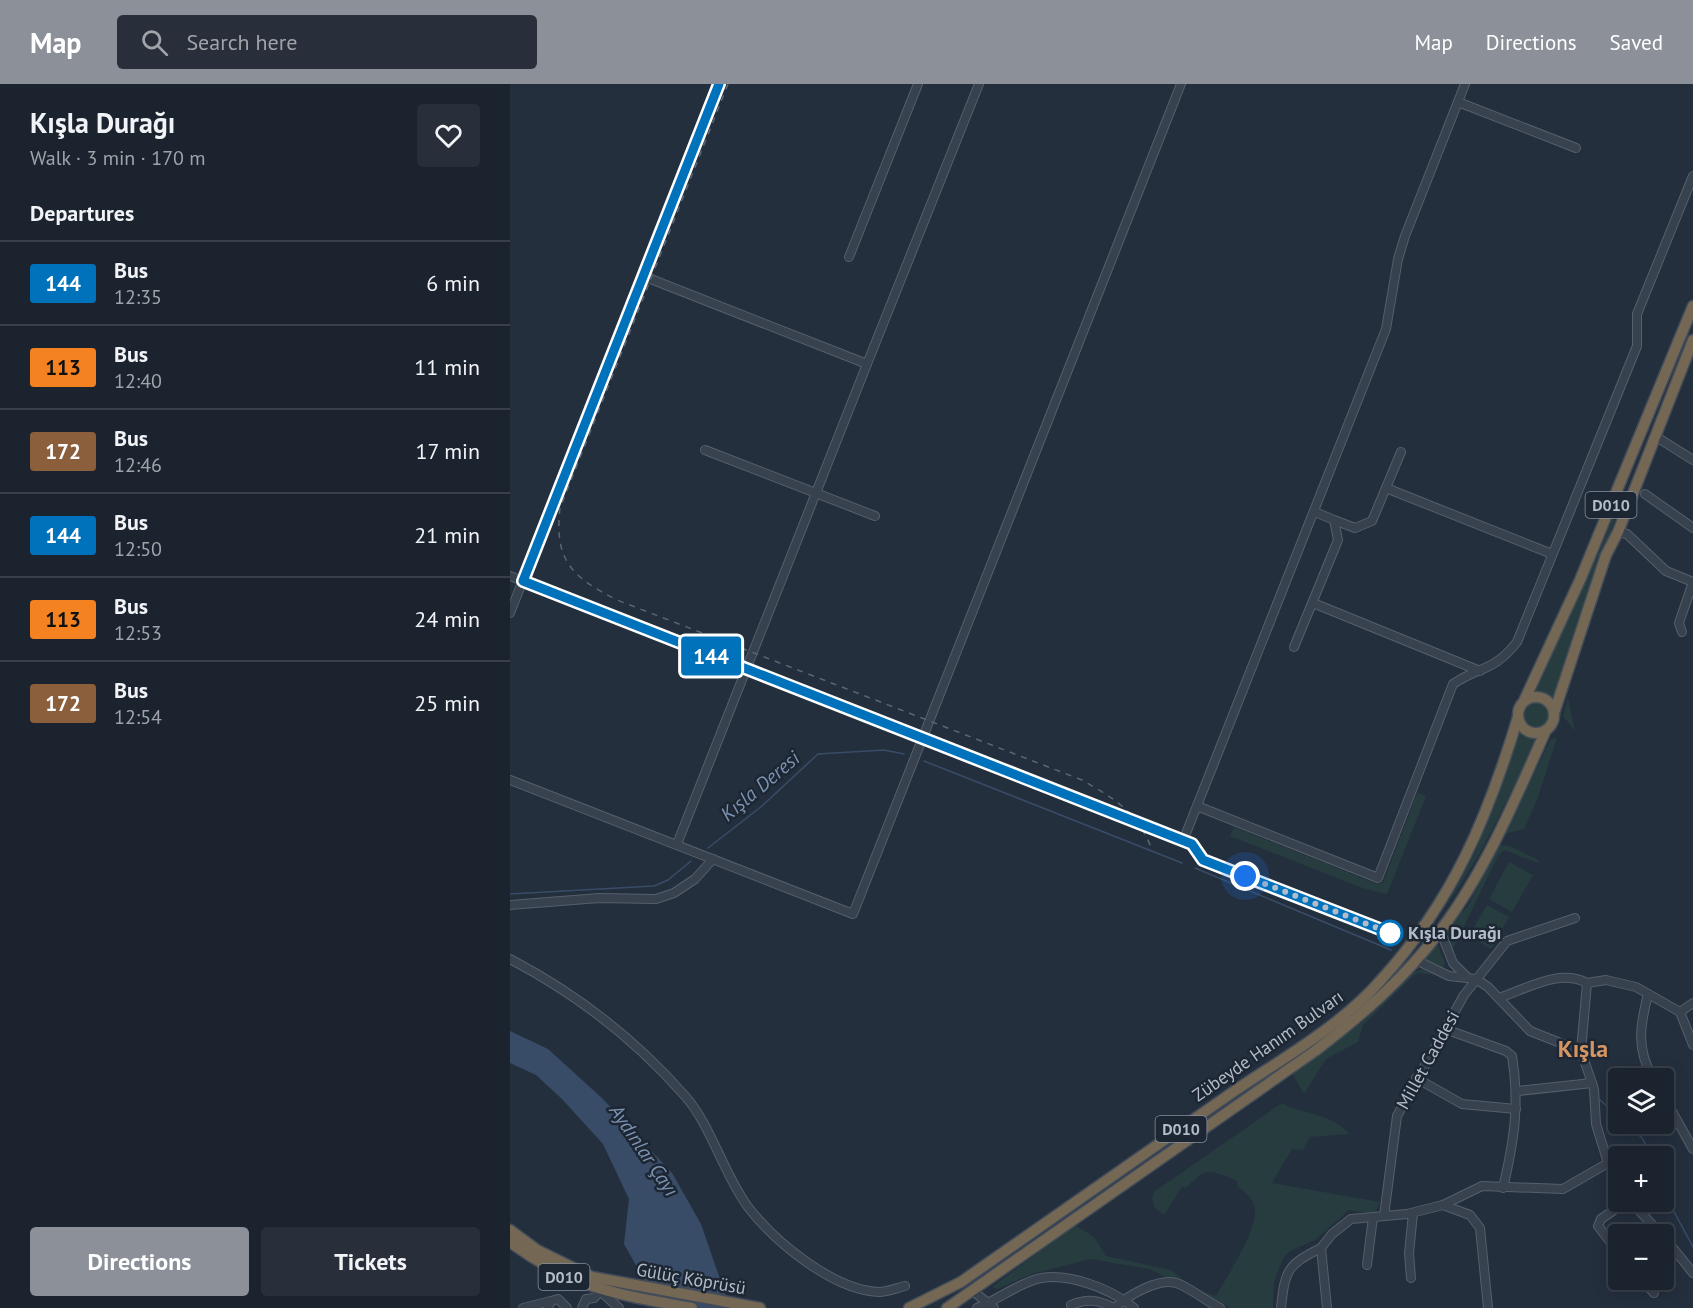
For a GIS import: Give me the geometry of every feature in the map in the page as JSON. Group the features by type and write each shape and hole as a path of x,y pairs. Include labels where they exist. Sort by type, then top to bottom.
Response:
{"highway":[{"name":"Zübeyde Hanım Bulvarı","path":"909,1308 924,1306 949,1290 1315,1035 1356,1004 1381,981 1430,917 1457,876 1496,789 1524,701 1580,580 1693,306"},
{"name":"Zübeyde Hanım Bulvarı","path":"946,1308 1315,1051 1353,1022 1416,960 1440,930 1495,838 1546,730 1553,722 1554,712 1606,555 1618,532 1693,340"},
{"path":"1524,701 1540,697 1550,702 1554,712"},
{"path":"1518,717 1523,728 1528,731 1546,730"},
{"name":"Gülüç Köprüsü","path":"510,1230 537,1250 569,1267 617,1283 760,1308"},
{"name":"D010","path":"510,1242 539,1264 600,1291"},
{"name":"Gülüç Köprüsü","path":"600,1291 692,1308"}],"street":[{"path":"510,614 719,84"},
{"path":"849,257 918,84"},
{"path":"677,844 979,84"},
{"path":"510,780 853,914 1181,84"},
{"path":"1183,841 1386,329 1398,258 1405,236 1465,84"},
{"path":"1458,102 1576,147"},
{"path":"1197,806 1378,878 1453,684 1492,668 1517,642 1636,346 1637,314 1693,176"},
{"path":"643,276 867,364"},
{"path":"1655,436 1668,442 1693,460"},
{"path":"705,450 875,516"},
{"path":"1315,512 1355,528 1372,521 1401,452"},
{"path":"1386,488 1552,554"},
{"path":"1645,494 1693,528"},
{"path":"1294,647 1338,540 1334,520"},
{"path":"1618,532 1627,534 1666,571 1693,582 1679,623 1682,632"},
{"path":"510,576 1192,844 1203,860 1390,933"},
{"path":"1313,603 1480,671"},
{"path":"510,905 599,898 656,899 674,893 694,879 713,859"},
{"name":"Millet Caddesi","path":"1384,1216 1397,1116 1416,1078 1476,979 1507,941 1575,918"},
{"path":"1440,930 1453,963 1467,977"},
{"path":"510,959 543,976 611,1023 680,1090 687,1098 747,1207 783,1243 833,1279 850,1286 880,1292 905,1286"},
{"path":"1416,960 1449,976 1476,979 1499,998 1530,1031 1581,1051"},
{"path":"1499,998 1558,977 1575,976 1587,983 1606,980 1636,987 1680,1012 1693,1046"},
{"path":"1281,1308 1284,1279 1291,1264 1322,1248 1332,1234 1351,1220 1413,1213 1443,1205 1482,1186 1563,1189 1608,1163 1596,1124 1592,1083 1581,1051 1587,983"},
{"path":"1648,994 1640,1025 1640,1042 1648,1068"},
{"path":"1680,1012 1693,1003"},
{"path":"1445,1029 1506,1051 1512,1056 1518,1091 1512,1152 1503,1188"},
{"path":"1416,1078 1462,1104 1516,1109"},
{"path":"1518,1091 1592,1083"},
{"path":"1674,1115 1693,1149"},
{"path":"1443,1205 1470,1215 1480,1228 1488,1308"},
{"path":"1608,1239 1598,1226 1601,1220 1612,1212"},
{"path":"1640,1212 1651,1224"},
{"path":"1411,1278 1409,1253 1413,1213"},
{"path":"1367,1265 1373,1217"},
{"path":"1322,1248 1321,1263 1328,1308"},
{"path":"1674,1250 1693,1273"},
{"path":"977,1308 991,1306 1037,1279 1060,1277 1124,1299 1134,1308"},
{"path":"1071,1305 1082,1300 1098,1300 1115,1308 1124,1299 1158,1284 1177,1282 1220,1308"},
{"path":"1651,1290 1654,1293"},
{"path":"582,1308 586,1299 594,1298 600,1291 618,1308"},
{"path":"973,1291 991,1306"},
{"path":"523,1308 562,1301 567,1308"}],"green space":[{"path":"1622,498 1555,702 1545,695 1534,693"},
{"path":"1568,698 1575,731 1563,716"},
{"path":"1536,703 1544,707 1548,715 1544,723 1536,727 1528,723 1524,715 1528,707"},
{"path":"1519,729 1539,738 1480,853 1443,912 1476,851"},
{"path":"1557,738 1537,800 1524,829 1504,834 1551,739"},
{"path":"1417,793 1426,796 1387,894 1365,889 1230,836 1234,827 1377,884 1383,883"},
{"path":"1500,845 1510,846 1538,860 1538,863 1504,850 1498,856 1450,955 1446,934 1452,922 1468,906 1495,849"},
{"path":"1509,862 1533,875 1512,912 1489,899"},
{"path":"1487,905 1509,917 1491,949 1469,936"},
{"path":"1437,943 1445,963 1443,969 1423,958"},
{"path":"1422,969 1437,975 1419,973 1413,976 1363,1025 1358,1042 1326,1059 1304,1094 1292,1073 1364,1021 1414,972"},
{"path":"1282,1103 1326,1118 1349,1134 1310,1137 1303,1150 1292,1149 1272,1183 1380,1202 1375,1214 1349,1210 1315,1240 1290,1251 1283,1259 1274,1282 1273,1308 1230,1308 1149,1269 1091,1259 1032,1274 997,1289 992,1287 1075,1225 1094,1237 1106,1256 1171,1270 1195,1289 1216,1296 1248,1238 1255,1213 1253,1201 1238,1187 1237,1181 1214,1172 1204,1173 1186,1188 1182,1187 1164,1215 1154,1207 1152,1198 1155,1191"}],"water":[{"name":"Aydınlar Çayı","path":"510,1031 548,1049 603,1099 672,1173 701,1224 730,1308 660,1308 624,1244 629,1199 603,1144 562,1099 536,1075 510,1063"}],"waterway":[{"name":"Kışla Deresi","path":"708,848 762,806 818,754 884,750 904,754"},
{"name":"Kışla Deresi","path":"924,761 1182,863"},
{"name":"Kışla Deresi","path":"510,894 654,886 668,880 691,861"},
{"name":"Kışla Deresi","path":"1195,868 1391,950"},
{"name":"Kışla Deresi","path":"1599,1099 1608,1107"},
{"name":"Kışla Deresi","path":"1638,1134 1646,1146"},
{"name":"Kışla Deresi","path":"1674,1212 1693,1247"}],"railway":[{"path":"728,84 560,508 560,542 569,565 588,583 617,600 1082,780 1123,807 1139,824 1151,847"}],"bus line":[{"name":"144","path":"719,84 523,581 1192,844 1203,860 1390,933"}],"place":[{"name":"Kışla Durağı","path":"1390,933"}],"district":[{"name":"Kışla","path":"1583,1049"}],"route":[{"path":"1245,876 1390,933"}]}
